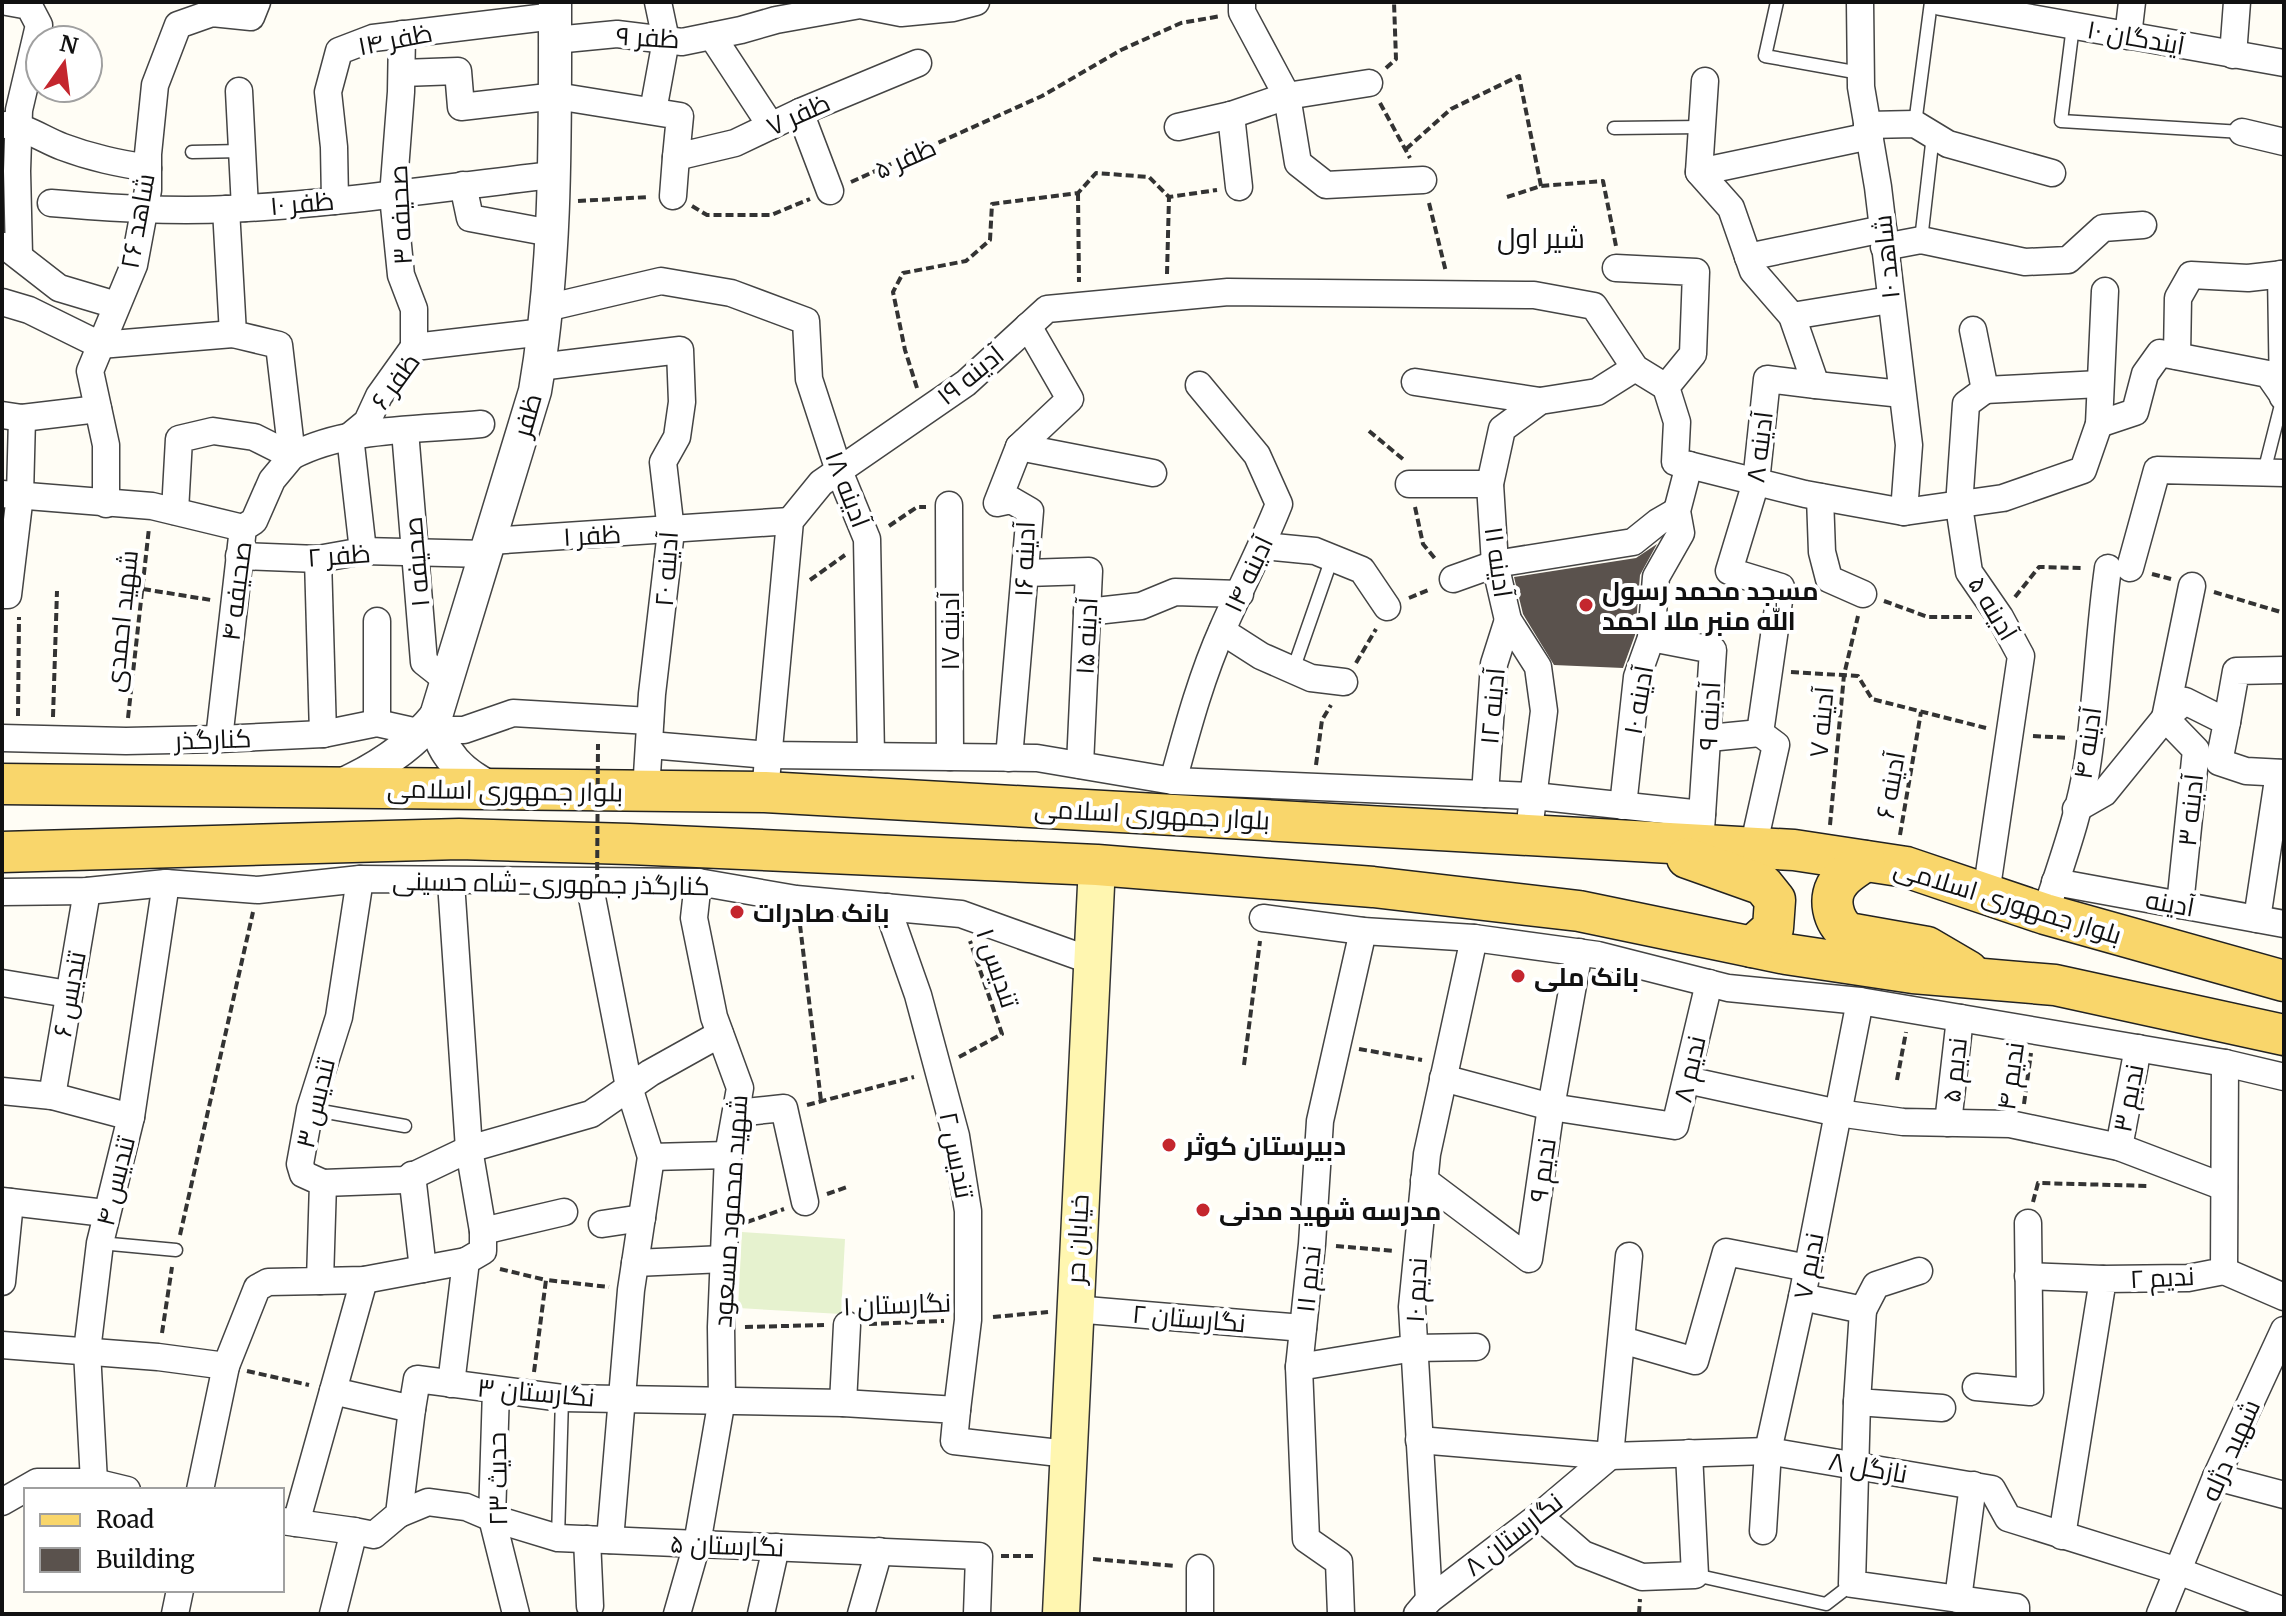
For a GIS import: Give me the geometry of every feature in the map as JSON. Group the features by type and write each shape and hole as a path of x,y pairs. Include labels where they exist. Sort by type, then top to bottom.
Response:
{"main road":[{"name":"بلوار جمهوری اسلامی","path":"2,784 646,791 767,773 1529,836 1628,824 1701,829 1753,848 1862,860 1986,894 2050,898 2280,978"},
{"path":"1628,824 1763,885 1775,900 1773,928 1752,947"},
{"name":"بلوار جمهوری اسلامی","path":"2,852 459,839 629,863 1097,865 1373,887 1579,911 1752,947 1913,973 2055,985 2284,1035"},
{"path":"1862,860 1834,890 1834,914 1840,927 1848,933 1927,947 1982,978"},
{"name":"خیابان حر","path":"1061,1614 1097,865"}],"street":[{"path":"7,2 29,6 39,25 19,110 10,126 17,171 11,250 59,288 116,305"},
{"name":"شاهد ۲۶","path":"106,504 106,445 90,371 134,265 148,190 155,85 178,25 212,13 251,17 257,2"},
{"path":"653,111 666,40 658,2"},
{"name":"ظفر ۹","path":"555,19 617,34 682,42 860,3 901,13 916,7 953,8 976,2"},
{"name":"شاهد ۱۰","path":"1860,2 1860,73 1909,445 1904,512"},
{"name":"آیندگان ۱۰","path":"1941,2 2284,63"},
{"path":"2128,36 2132,2"},
{"path":"2233,55 2237,2"},
{"path":"1242,7 1287,96 1298,163 1326,185 1423,180"},
{"path":"469,18 458,71 461,107 556,96 680,116 673,196"},
{"name":"ظفر ۱۴","path":"335,201 334,147 328,92 339,51 373,38 469,18 555,19"},
{"name":"ظفر","path":"432,727 535,391 545,320 552,203 555,19"},
{"name":"صحیفه ۳","path":"402,34 393,196 401,275 414,309 414,347"},
{"path":"712,36 771,126"},
{"name":"ظفر ۷","path":"676,157 735,143 918,63"},
{"path":"402,73 458,71"},
{"path":"1705,81 1699,172 1731,208 1753,271 1792,316 1816,385 1902,394"},
{"path":"1178,127 1231,115 1287,96 1369,83"},
{"path":"233,334 235,209 242,151 239,91"},
{"path":"800,112 830,191"},
{"path":"1231,115 1239,187"},
{"path":"10,126 98,160 148,168"},
{"path":"1699,172 1869,131 1924,129 1948,144 2052,173"},
{"path":"2242,132 2284,142"},
{"path":"463,185 470,218 552,203"},
{"name":"ظفر ۱۰","path":"51,203 144,210 235,209 393,196 463,185 552,203"},
{"path":"1748,257 1884,238 1921,240 2025,262 2068,260 2103,228 2143,225"},
{"path":"1616,268 1696,272 1693,354 1666,387"},
{"path":"2177,356 2178,298 2191,275 2248,278 2283,274 2284,397"},
{"name":"آدینه ۱۸","path":"545,320 661,281 731,293 806,321 809,379 839,471 867,539 871,756"},
{"path":"1635,368 1666,387 1677,422 1675,462 1820,497 1904,512 1959,506 2003,498 2083,470 2099,424 2105,291"},
{"name":"آدینه ۱۹","path":"790,521 821,483 966,383 1047,309 1228,292 1534,295 1594,306 1635,368"},
{"path":"1792,316 1890,300"},
{"path":"2,302 29,310 100,345 233,334 279,345 292,456"},
{"name":"ظفر ۶","path":"350,436 367,422 379,396 414,347 545,320"},
{"name":"آدینه ۱۶","path":"1009,758 1030,511 1011,500 997,503 1019,447 1070,399 1028,326"},
{"path":"1973,330 1985,390 2100,384"},
{"name":"آدینه ۲۰","path":"539,367 680,350 682,402 677,437 663,462 671,531 646,791"},
{"path":"2099,424 2135,412 2145,374 2160,353 2268,374 2284,397"},
{"name":"آدینه ۱۱","path":"1529,836 1544,711 1538,667 1508,620 1495,564 1490,484 1502,429 1540,401 1597,392 1635,368"},
{"name":"آدینه ۸","path":"1753,848 1776,745 1760,733 1781,587 1729,571 1756,482 1767,379 1816,385"},
{"path":"1415,382 1540,401"},
{"name":"آدینه ۱۴","path":"1173,781 1222,631 1263,546 1279,504 1257,455 1199,385"},
{"name":"آدینه ۵","path":"1985,390 1966,404 1959,506 1969,572 2000,617 2021,656 1986,894"},
{"path":"11,602 8,595 12,417 98,409"},
{"path":"292,456 316,443 350,436 481,424"},
{"path":"163,508 179,439 213,431 254,437 292,456"},
{"name":"صحیفه ۱","path":"405,431 424,662 448,681"},
{"path":"350,436 363,551"},
{"path":"1019,447 1153,473"},
{"name":"صحیفه ۴","path":"219,739 243,528 254,521 272,480 292,456"},
{"name":"آدینه ۱۰","path":"1628,824 1637,677 1651,638 1656,577 1681,533 1677,511 1689,465"},
{"name":"آدینه ۴","path":"2050,898 2088,761 2098,636 2119,568 2157,470 2274,473"},
{"path":"1409,484 1490,484"},
{"path":"11,495 163,508 243,528"},
{"path":"1820,497 1822,552 1829,579 1863,594"},
{"name":"آدینه ۱۷","path":"949,505 950,757"},
{"path":"1453,579 1495,564 1633,542 1677,511"},
{"path":"767,773 790,521"},
{"name":"ظفر ۱","path":"488,547 790,521"},
{"path":"1263,546 1315,551 1362,570 1387,607"},
{"name":"ظفر ۲","path":"239,556 318,559 363,551 415,552 488,547"},
{"path":"318,559 323,734"},
{"name":"آدینه ۱۵","path":"1026,573 1089,571 1080,765"},
{"path":"2165,718 2192,586"},
{"path":"1087,612 1141,606 1175,592 1240,594"},
{"name":"آدینه ۱۲","path":"1485,794 1494,664 1508,620"},
{"path":"377,621 377,723"},
{"path":"1222,631 1261,656 1311,678 1344,682"},
{"name":"آدینه ۹","path":"1651,638 1713,650 1701,829"},
{"path":"2257,919 2282,773 2246,771 2219,762 2236,671 2284,670"},
{"path":"2076,809 2104,793 2165,718 2185,701 2227,722"},
{"name":"کنارگذر","path":"10,738 126,741 219,739 323,734 377,723 464,730 513,713 650,733 767,773 871,756 1037,758 1173,781 1534,796 1628,824"},
{"name":"آدینه ۳","path":"2165,718 2196,750 2180,905"},
{"path":"332,789 369,773 432,727 449,756 468,777 495,790"},
{"path":"1709,738 1760,733"},
{"name":"کنارگذر جمهوری-شاه حسینی","path":"2,892 87,891 166,883 258,890 360,879 593,888 629,863 698,882 796,899 961,914 1092,961"},
{"name":"تندیس ۳","path":"320,1281 323,1183 303,1174 301,1170 310,1109 339,1017 360,879"},
{"path":"200,1488 226,1366 257,1288 262,1283 364,1280 466,1261 483,1251 483,1231 469,1149 451,882"},
{"name":"شهید محمود مسعود","path":"677,1614 697,1544 722,1399 721,1327 728,1155 740,1088 714,1017 694,918 698,882"},
{"name":"تندیس ۴","path":"94,1482 87,1351 105,1213 131,1117 166,883"},
{"path":"590,1606 622,1399 631,1290 651,1157 629,1087 593,888"},
{"name":"تندیس ۶","path":"52,1096 87,891"},
{"name":"آدینه","path":"2050,898 2180,905 2284,924"},
{"name":"تندیس ۲","path":"887,907 918,995 956,1136 968,1211 968,1320 957,1410"},
{"path":"1546,948 1555,908"},
{"path":"1263,918 1363,931 1474,938 1579,952 1728,988 1860,1001 2225,1063 2284,1077"},
{"name":"ندیم ۱۱","path":"1341,1614 1339,1562 1306,1539 1299,1367 1312,1244 1320,1121 1363,931"},
{"name":"ندیم ۱۰","path":"1423,1607 1412,1307 1427,1154 1474,938"},
{"name":"ندیم ۹","path":"1424,1180 1529,1259 1551,1107 1579,952"},
{"path":"2,983 68,994"},
{"name":"ندیم ۸","path":"1551,1107 1675,1126 1709,983"},
{"name":"ندیم ۷","path":"1763,1531 1768,1451 1808,1268 1860,1001"},
{"name":"ندیم ۵","path":"1948,1123 1960,1018"},
{"path":"323,1183 404,1180 469,1149 591,1114 650,1073 720,1034"},
{"name":"ندیم ۳","path":"2119,1147 2138,1048"},
{"name":"ندیم ۲","path":"2062,1536 2103,1279 2188,1278 2224,1271 2225,1063"},
{"path":"1445,1071 1551,1107"},
{"path":"1687,1080 1838,1113 1903,1122 2021,1126 2119,1147 2224,1187"},
{"path":"2,1091 52,1096 131,1117"},
{"path":"736,1113 784,1108 805,1202"},
{"path":"651,1157 728,1155"},
{"path":"412,1175 423,1269"},
{"path":"2,1282 6,1201 105,1213"},
{"path":"483,1231 564,1212"},
{"path":"602,1224 642,1218"},
{"path":"1976,1387 2030,1392 2028,1223"},
{"path":"1622,1340 1695,1361 1726,1252 1808,1268"},
{"path":"1610,1456 1629,1256"},
{"path":"635,1263 724,1259"},
{"path":"451,1384 466,1261"},
{"path":"1919,1271 1876,1285 1863,1310 1852,1584 1942,1600 2016,1607 2016,1614"},
{"path":"2224,1271 2284,1297"},
{"path":"2028,1276 2103,1279"},
{"path":"333,1614 354,1531 289,1522 333,1391 364,1280"},
{"path":"1802,1297 1863,1310"},
{"name":"نگارستان ۲","path":"1074,1309 1303,1328"},
{"path":"843,1403 847,1325"},
{"name":"شهید دژله","path":"2160,1614 2216,1477 2284,1330"},
{"path":"2,1345 158,1357 226,1366"},
{"path":"1299,1367 1414,1348 1476,1347"},
{"name":"نگارستان ۳","path":"412,1409 417,1379 562,1398 722,1399 957,1410"},
{"name":"حدیث ۲۳","path":"496,1390 492,1518 516,1614"},
{"path":"333,1391 412,1409 399,1514"},
{"path":"1857,1402 1942,1408"},
{"path":"957,1410 954,1441 1068,1454"},
{"name":"نازگل ۸","path":"1419,1440 1610,1456 1768,1451 1973,1485 1992,1489 2008,1518 2178,1571 2284,1611"},
{"path":"1539,1516 1583,1554 1642,1577 1695,1575 1689,1453"},
{"name":"نگارستان ۸","path":"1423,1607 1610,1456"},
{"path":"2216,1477 2284,1495"},
{"path":"26,1488 37,1482 94,1482 119,1488"},
{"path":"1942,1600 1973,1485"},
{"path":"2,1502 24,1489"},
{"name":"نگارستان ۵","path":"354,1531 374,1535 399,1514 428,1502 466,1507 558,1538 979,1556"},
{"path":"761,1614 776,1547"},
{"path":"861,1614 879,1551"},
{"path":"977,1614 979,1556"},
{"path":"1200,1568 1200,1614"},
{"path":"175,1614 180,1592"}],"lane":[{"path":"1777,2 1765,56 1860,73"},
{"path":"1921,240 1931,2"},
{"path":"2073,26 2061,121 2242,132"},
{"path":"1614,128 1702,127"},
{"path":"192,152 242,151"},
{"path":"2274,473 2284,397"},
{"path":"1293,670 1332,558"},
{"path":"310,1109 405,1126"},
{"path":"100,1243 176,1250"},
{"path":"558,1538 562,1398"},
{"path":"1695,1575 1826,1604 1852,1584"}],"path":[{"path":"1394,2 1396,59 1369,83 1423,180 1451,294"},
{"name":"ظفر ۵","path":"673,196 707,215 771,215 1042,96 1121,50 1181,23 1242,7"},
{"path":"1406,149 1451,109 1519,76 1541,186"},
{"path":"924,412 905,350 893,292 903,273 966,261 990,240 992,204 1078,193 1096,173 1149,177 1169,197 1166,298"},
{"path":"1507,197 1541,186 1603,181 1616,243 1616,268"},
{"path":"1169,197 1239,187"},
{"path":"1078,193 1079,306"},
{"path":"552,203 673,196"},
{"name":"شهید احمدی","path":"126,741 143,589 163,508"},
{"path":"1863,594 1928,617 2000,617 2039,567 2119,568 2284,613"},
{"path":"143,589 234,604"},
{"path":"52,739 57,591"},
{"name":"آدینه ۷","path":"1862,860 1844,675 1863,594"},
{"path":"10,738 11,602"},
{"path":"1769,671 1858,676 1872,699 2011,735 2090,739"},
{"name":"آدینه ۶","path":"1862,860 1921,712"},
{"path":"593,888 598,744"},
{"path":"158,1357 176,1250 258,890"},
{"path":"796,899 821,1101"},
{"name":"تندیس ۱","path":"938,1069 1002,1034 961,914"},
{"path":"1244,1065 1263,918"},
{"path":"1897,1080 1911,1010"},
{"name":"ندیم ۴","path":"2021,1126 2035,1031"},
{"path":"1337,1045 1445,1071"},
{"path":"784,1108 892,1084 938,1069"},
{"path":"2028,1223 2038,1183 2162,1186"},
{"path":"1312,1244 1417,1253"},
{"path":"466,1261 546,1280 631,1290"},
{"path":"531,1395 546,1280"},
{"name":"نگارستان ۱","path":"721,1327 968,1320 1074,1309"},
{"path":"226,1366 333,1391"},
{"path":"979,1556 1063,1557 1200,1568"}],"green space":[{"path":"742,1232 845,1239 841,1314 738,1308"}],"building":[{"path":"1657,544 1640,575 1635,635 1623,668 1554,665 1523,614 1514,577 1636,558"}],"place":[{"name":"مسجد محمد رسول الله منبر ملا احمد","path":"1586,605"},
{"name":"بانک صادرات","path":"737,912"},
{"name":"بانک ملی","path":"1518,976"},
{"name":"دبیرستان کوثر","path":"1169,1145"},
{"name":"مدرسه شهید مدنی","path":"1203,1210"}],"district":[{"name":"شیر اول","path":"1541,238"}]}
